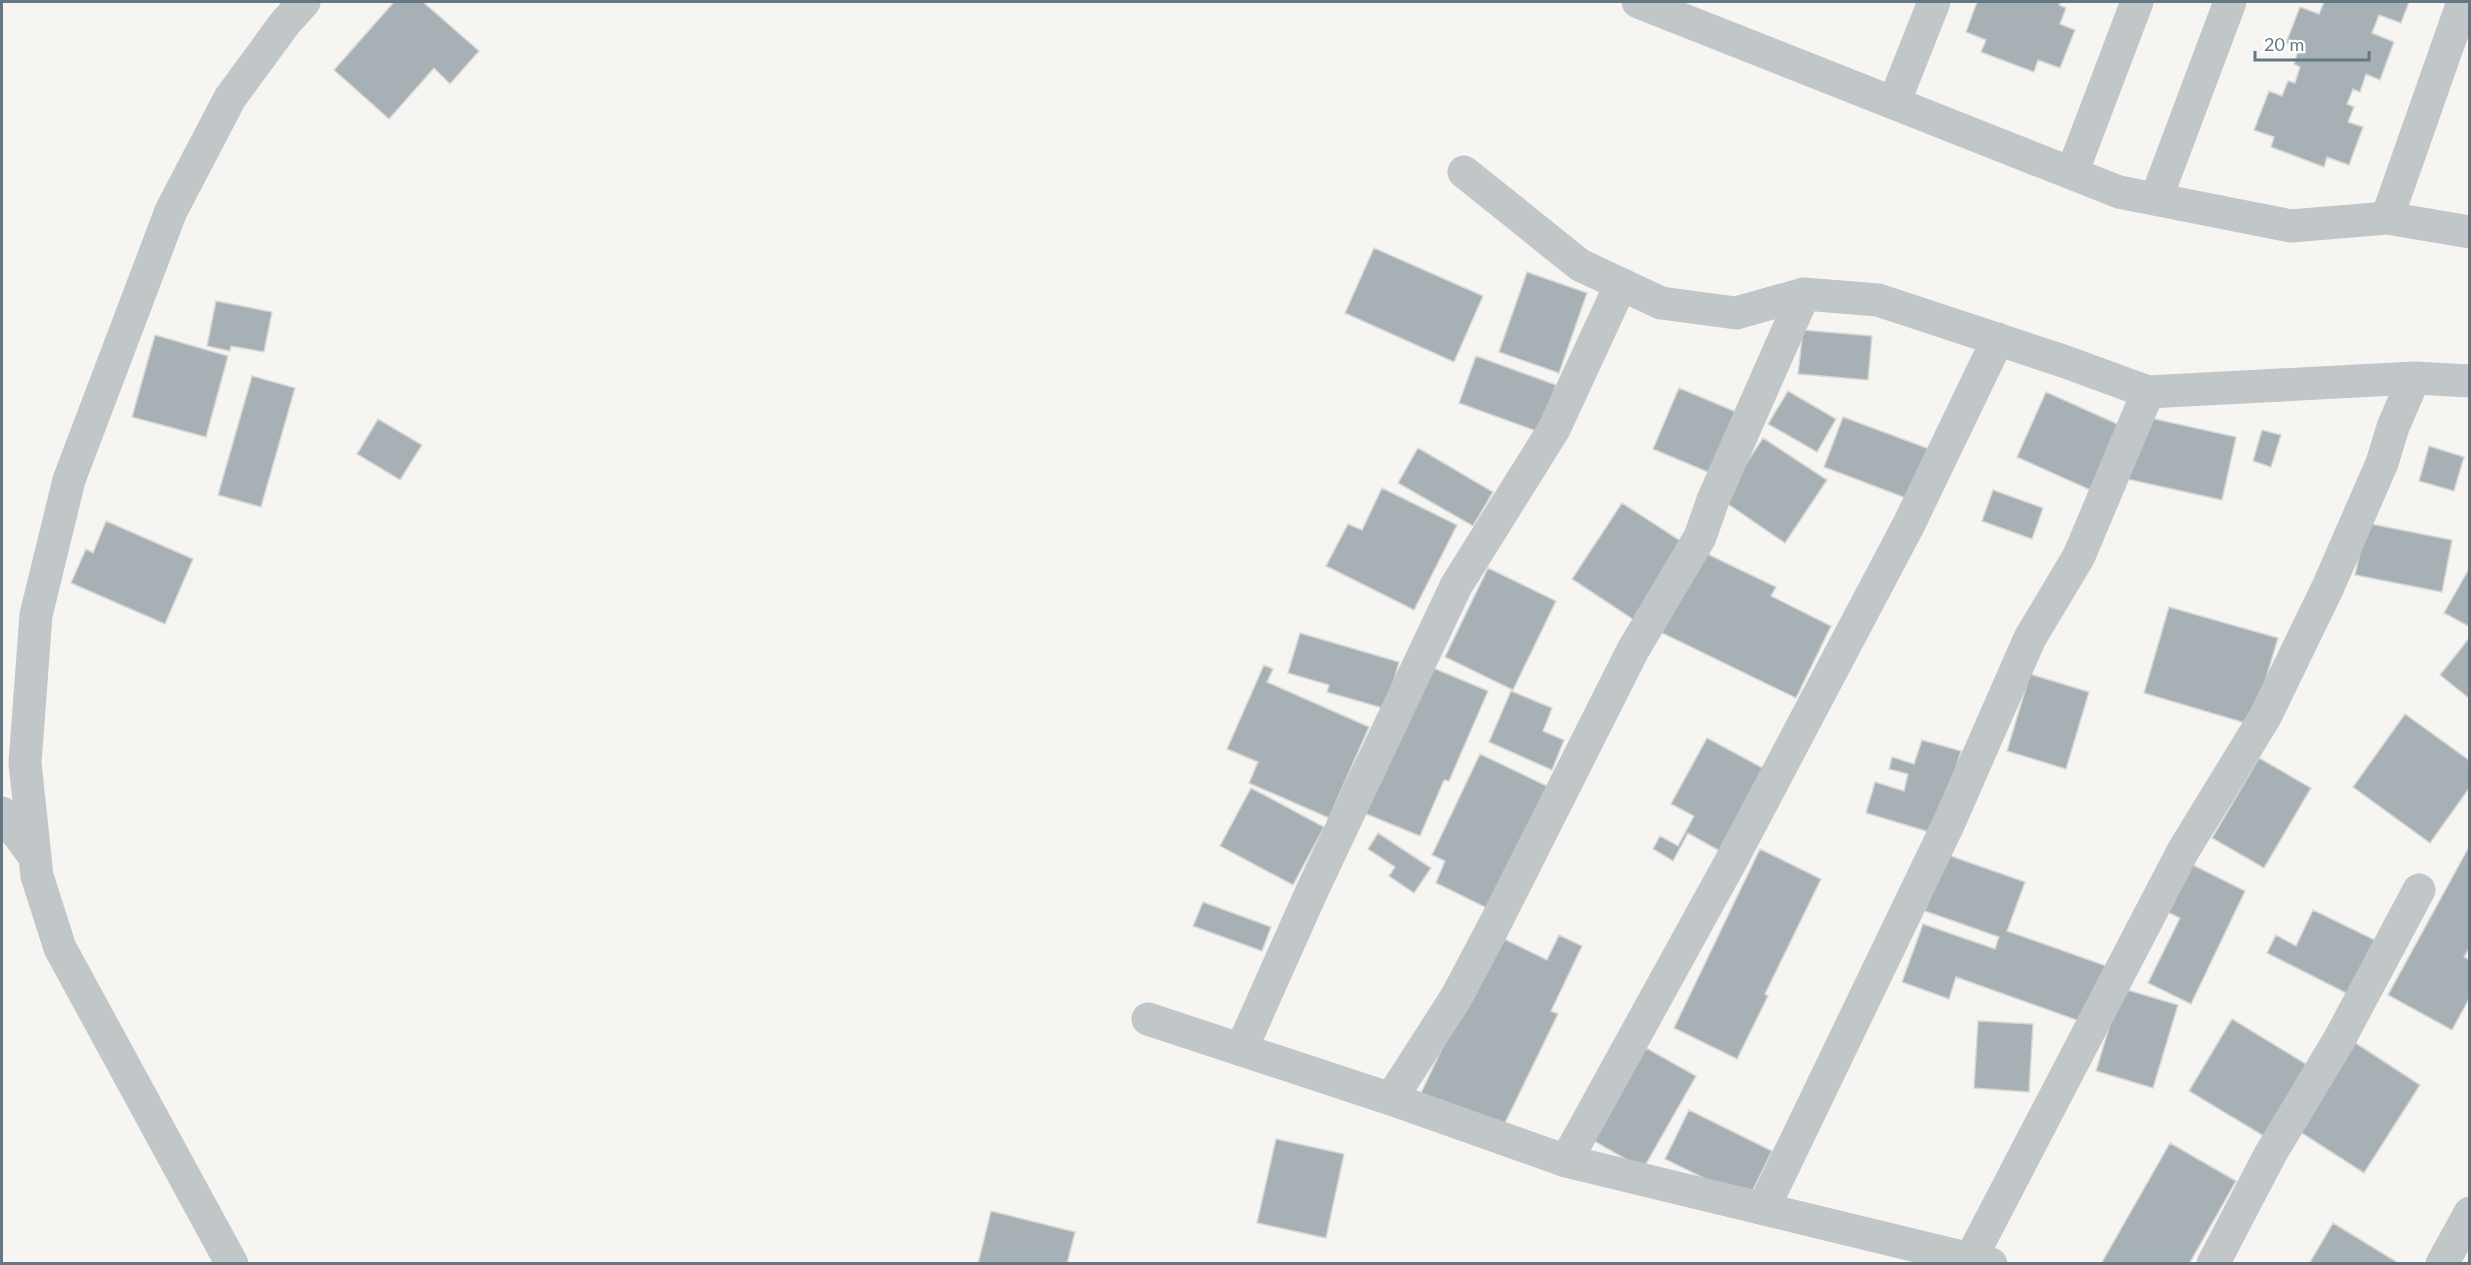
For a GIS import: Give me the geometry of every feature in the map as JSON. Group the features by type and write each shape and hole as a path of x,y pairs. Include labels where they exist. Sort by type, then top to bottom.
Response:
{"street":[{"path":"232,1263 60,948 37,876 25,763 36,615 69,480 171,211 230,98 285,23 304,2"},
{"path":"1638,2 1705,14 1894,103 2119,192 2291,226 2387,218 2469,232"},
{"path":"1894,103 1934,2"},
{"path":"2072,173 2137,2"},
{"path":"2156,199 2230,2"},
{"path":"2387,218 2463,2"},
{"path":"1464,172 1580,265 1661,303 1736,313 1804,294 1878,300 2148,392 2414,378 2469,381"},
{"path":"1241,1050 1311,892 1456,586 1554,429 1621,284"},
{"path":"1391,1099 1456,996 1496,922 1633,650 1700,537 1713,500 1804,294"},
{"path":"1566,1161 1725,873 1903,534 1998,339"},
{"path":"1148,1019 1391,1099 1566,1161 1981,1261 2183,852 2265,717 2328,587 2378,473 2393,427 2414,378"},
{"path":"1764,1207 1948,825 2030,638 2079,556 2148,392"},
{"path":"2,813 35,858"},
{"path":"2213,1263 2271,1153 2339,1040 2419,890"},
{"path":"2442,1263 2469,1213"}],"building":[{"path":"394,2 423,2 479,51 450,84 434,68 389,119 334,70"},
{"path":"1977,2 2061,2 2059,5 2066,8 2060,24 2075,30 2060,68 2038,60 2034,72 1981,52 1986,40 1966,32"},
{"path":"2324,2 2409,2 2401,23 2379,15 2372,33 2394,42 2380,80 2366,74 2360,92 2353,89 2347,104 2354,107 2348,122 2363,127 2349,165 2327,157 2324,167 2271,147 2274,137 2254,130 2269,91 2282,96 2288,81 2295,83 2300,67 2294,64 2299,48 2286,43 2300,7 2319,14"},
{"path":"1374,248 1483,296 1454,362 1345,313"},
{"path":"1527,272 1587,293 1559,373 1499,352"},
{"path":"216,301 272,312 264,352 231,346 230,351 207,346"},
{"path":"1803,330 1872,336 1868,380 1798,374"},
{"path":"155,335 228,356 206,437 132,417"},
{"path":"1476,356 1556,385 1539,432 1459,403"},
{"path":"252,376 295,388 261,507 218,495"},
{"path":"1679,388 1741,414 1715,475 1653,449"},
{"path":"1788,391 1836,419 1817,452 1768,424"},
{"path":"2046,392 2126,428 2097,493 2017,457"},
{"path":"2141,416 2236,437 2222,500 2127,479"},
{"path":"1843,417 1932,450 1914,501 1824,467"},
{"path":"378,419 422,445 400,480 357,454"},
{"path":"2262,430 2281,435 2271,467 2253,461"},
{"path":"1763,438 1827,480 1785,543 1722,500"},
{"path":"2429,446 2464,457 2454,491 2419,481"},
{"path":"1418,448 1493,492 1473,526 1398,483"},
{"path":"1382,488 1457,525 1414,610 1326,566 1348,524 1362,530"},
{"path":"1993,490 2043,508 2032,539 1982,521"},
{"path":"1622,503 1693,549 1643,626 1572,579"},
{"path":"106,521 193,559 165,624 71,583 86,549 93,553"},
{"path":"2366,523 2452,540 2442,592 2355,575"},
{"path":"1695,548 1776,587 1771,596 1831,626 1796,698 1656,630"},
{"path":"2470,567 2470,627 2444,613"},
{"path":"1488,568 1556,601 1513,690 1445,657"},
{"path":"2169,607 2278,638 2252,725 2144,693"},
{"path":"1300,633 1399,662 1386,709 1327,692 1329,685 1288,673"},
{"path":"2470,637 2470,699 2440,675"},
{"path":"1264,665 1273,669 1267,682 1369,727 1329,818 1249,783 1258,762 1227,749"},
{"path":"1426,665 1488,691 1449,781 1444,780 1420,836 1364,813"},
{"path":"2030,674 2089,692 2066,769 2007,751"},
{"path":"1511,691 1552,708 1543,731 1564,740 1552,770 1489,742"},
{"path":"2405,714 2470,761 2470,787 2430,843 2353,787"},
{"path":"1707,738 1770,772 1725,854 1688,833 1673,861 1653,849 1660,836 1678,846 1694,816 1671,804"},
{"path":"1922,740 1961,751 1936,834 1866,813 1875,782 1904,791 1908,774 1889,769 1892,757 1914,764"},
{"path":"1480,754 1551,788 1493,911 1436,883 1445,861 1432,855"},
{"path":"2259,758 2311,788 2264,868 2212,838"},
{"path":"1251,788 1324,827 1293,885 1220,846"},
{"path":"1378,833 1431,868 1414,893 1389,876 1395,867 1368,849"},
{"path":"2470,845 2470,947 2464,957 2470,960 2470,997 2452,1030 2388,995"},
{"path":"1760,849 1821,879 1765,994 1768,996 1737,1059 1674,1028"},
{"path":"1945,854 2025,882 2007,931 2109,967 2088,1024 1956,977 1949,999 1902,982 1923,924 1995,949 1999,937 1925,911"},
{"path":"2187,862 2245,891 2191,1004 2148,983 2180,918 2163,910"},
{"path":"1203,902 1271,927 1262,951 1193,926"},
{"path":"2313,910 2381,943 2354,997 2267,953 2276,935 2296,946"},
{"path":"1496,935 1547,960 1559,935 1582,946 1551,1011 1558,1014 1501,1131 1421,1093"},
{"path":"2121,988 2178,1005 2153,1088 2096,1071"},
{"path":"2232,1019 2314,1069 2272,1141 2189,1091"},
{"path":"1978,1021 2033,1024 2029,1092 1974,1088"},
{"path":"2351,1040 2420,1085 2364,1173 2294,1128"},
{"path":"1646,1048 1696,1076 1643,1169 1594,1141"},
{"path":"1689,1110 1772,1151 1748,1200 1665,1159"},
{"path":"1276,1139 1344,1154 1326,1238 1257,1223"},
{"path":"2170,1143 2236,1181 2189,1264 2101,1264"},
{"path":"991,1211 1075,1232 1067,1264 978,1264"},
{"path":"2333,1223 2400,1264 2309,1264"}]}
